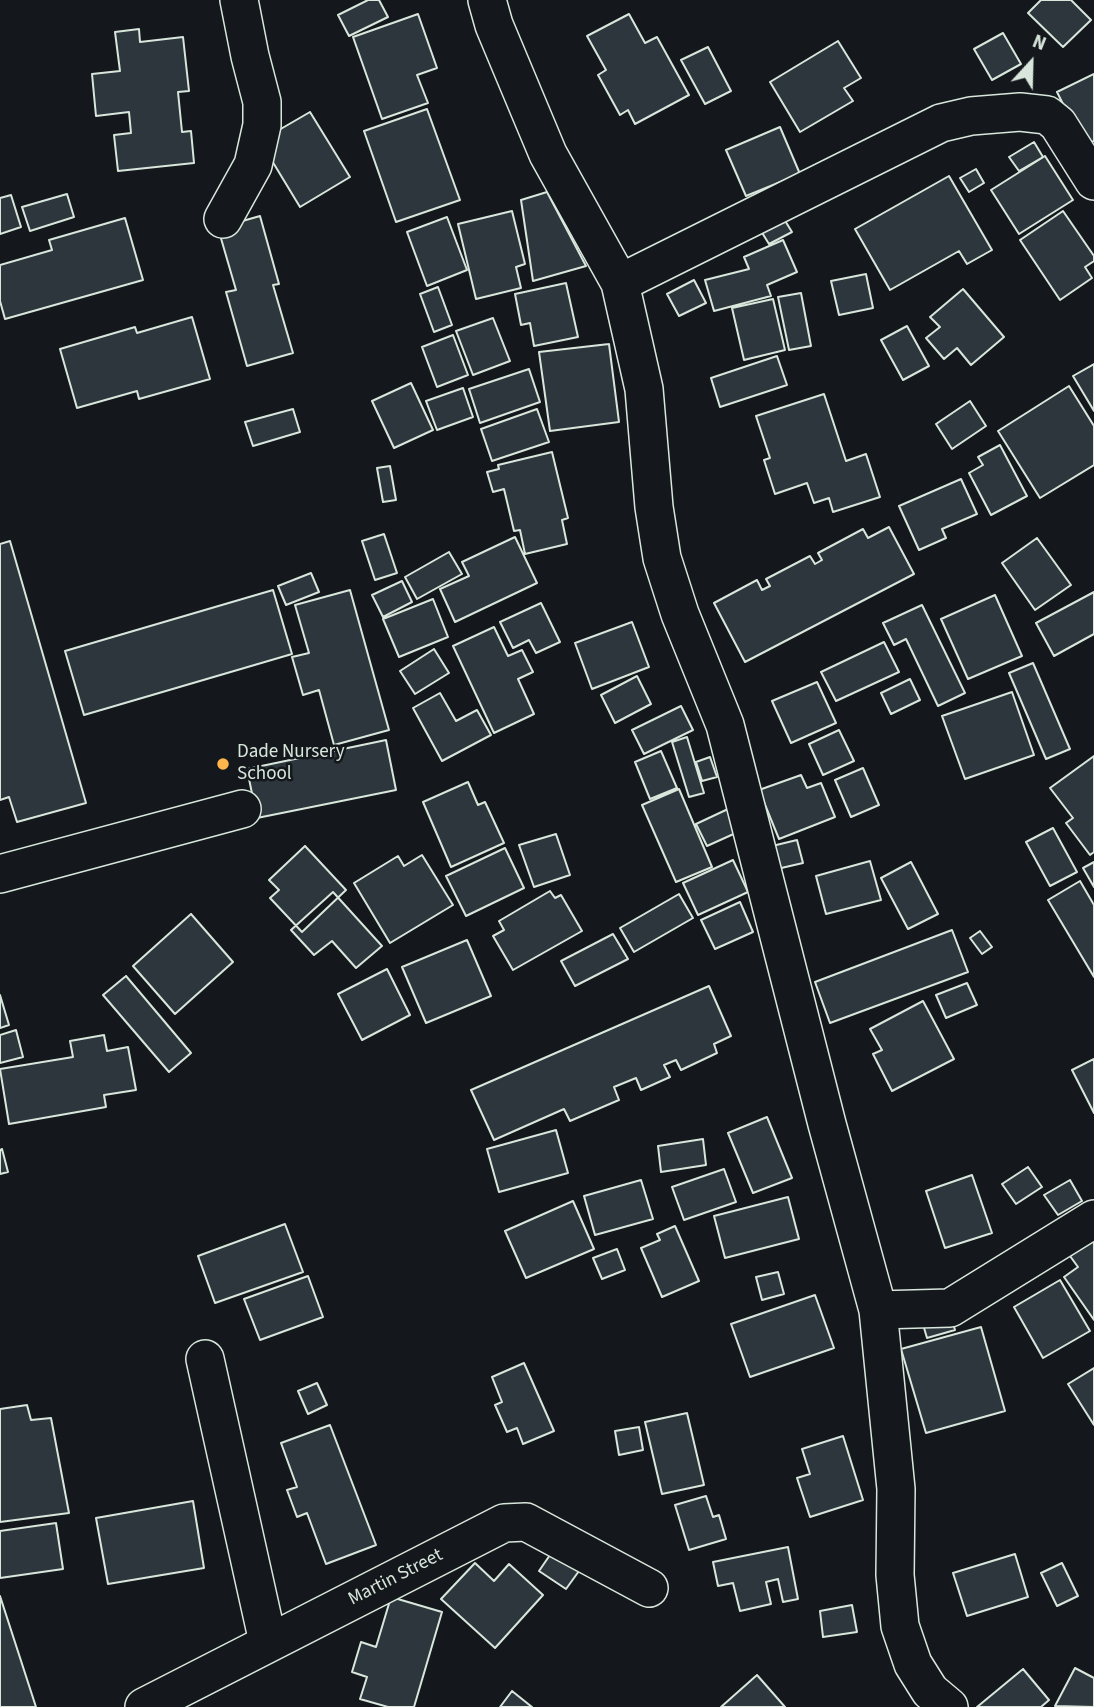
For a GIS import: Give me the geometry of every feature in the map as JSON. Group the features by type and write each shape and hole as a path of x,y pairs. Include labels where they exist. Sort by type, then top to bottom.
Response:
{"street":[{"path":"223,219 253,165 262,125 262,102 239,0"},
{"path":"487,0 499,37 548,154 620,283 644,389 654,507 662,558 680,614 725,725 827,1124 878,1310 896,1489 895,1574 900,1626 913,1664 930,1691 949,1707"},
{"path":"620,283 941,123 1020,112 1047,115 1058,124 1094,181"},
{"path":"0,874 242,809"},
{"path":"878,1310 950,1308 1094,1219"},
{"path":"205,1359 268,1642"},
{"name":"Martin Street","path":"144,1707 504,1523 526,1522 649,1588"}],"building":[{"path":"368,0 379,0 388,17 349,36 338,15"},
{"path":"1041,0 1071,0 1091,20 1063,47 1028,13"},
{"path":"418,14 437,68 417,75 428,103 382,119 353,37"},
{"path":"629,14 645,43 657,37 689,95 635,124 628,110 620,115 598,75 606,70 587,36"},
{"path":"139,29 140,42 183,37 189,91 178,92 182,132 191,131 194,163 118,171 114,135 131,133 129,112 96,116 92,74 120,71 115,32"},
{"path":"1003,33 1021,64 992,80 974,49"},
{"path":"838,41 861,78 844,88 853,101 800,132 770,82"},
{"path":"708,47 731,91 705,104 681,60"},
{"path":"1094,74 1094,141 1084,146 1057,92"},
{"path":"427,109 460,200 396,222 364,131"},
{"path":"310,112 350,177 300,207 260,141"},
{"path":"780,127 800,174 746,196 726,150"},
{"path":"1034,142 1043,157 1019,171 1009,157"},
{"path":"1045,156 1073,200 1019,234 991,190"},
{"path":"976,169 984,183 969,192 960,178"},
{"path":"949,176 992,250 967,264 959,251 890,290 855,229"},
{"path":"547,192 586,266 533,281 521,200"},
{"path":"67,194 74,217 30,231 22,207"},
{"path":"11,195 21,227 0,234 0,198"},
{"path":"512,211 525,264 516,267 521,288 476,299 458,224"},
{"path":"1063,211 1094,256 1094,261 1085,267 1092,278 1060,300 1020,240"},
{"path":"260,216 279,284 273,285 293,353 247,366 226,292 236,290 218,228"},
{"path":"447,217 467,270 427,286 407,232"},
{"path":"125,218 143,280 5,319 0,301 0,265 52,250 49,240"},
{"path":"784,219 792,232 769,244 761,231"},
{"path":"783,240 797,272 767,285 771,296 714,311 705,280 749,269 744,257"},
{"path":"866,274 873,308 839,315 831,281"},
{"path":"694,280 706,303 679,316 667,294"},
{"path":"566,283 578,337 534,346 530,323 521,325 515,294"},
{"path":"438,287 452,325 434,332 420,294"},
{"path":"963,289 1004,337 971,365 957,348 944,359 926,338 940,327 930,317"},
{"path":"801,293 811,346 789,350 778,297"},
{"path":"773,299 785,350 744,360 732,308"},
{"path":"192,317 210,379 139,399 137,391 77,408 60,349 135,327 137,333"},
{"path":"493,318 510,361 473,375 456,331"},
{"path":"907,326 929,366 903,380 881,340"},
{"path":"453,335 468,375 437,387 422,347"},
{"path":"609,344 619,422 550,431 539,352"},
{"path":"777,356 787,385 720,407 711,378"},
{"path":"1094,364 1094,411 1073,376"},
{"path":"529,369 540,402 480,423 469,389"},
{"path":"411,383 433,430 394,448 372,401"},
{"path":"1069,386 1094,426 1094,465 1040,498 998,431"},
{"path":"463,388 473,417 437,430 426,401"},
{"path":"824,394 846,461 866,454 880,497 833,512 829,498 814,503 807,483 775,494 764,460 770,458 756,416"},
{"path":"970,401 986,426 952,449 936,424"},
{"path":"293,409 300,432 253,446 245,422"},
{"path":"537,409 549,442 492,461 481,429"},
{"path":"1000,445 1027,496 991,515 969,473 983,465 978,457"},
{"path":"552,452 568,518 562,520 567,544 525,554 520,530 514,531 504,489 493,492 487,472 499,469 498,465"},
{"path":"390,466 396,500 383,502 377,468"},
{"path":"961,479 977,514 942,529 946,538 919,550 899,506"},
{"path":"889,527 914,574 745,662 714,603 757,580 762,590 770,586 766,579 810,556 815,564 822,560 818,553 863,529 868,538"},
{"path":"384,534 397,573 375,580 362,541"},
{"path":"515,537 537,583 455,622 440,589 469,576 462,562"},
{"path":"1037,538 1071,585 1035,610 1002,563"},
{"path":"10,541 86,803 17,822 9,797 0,800 0,544"},
{"path":"449,552 462,574 417,599 405,577"},
{"path":"311,573 319,592 286,605 278,586"},
{"path":"402,581 412,602 383,617 372,595"},
{"path":"273,590 292,654 84,715 65,651"},
{"path":"350,590 389,730 334,745 319,690 303,695 292,657 309,653 295,605"},
{"path":"1094,592 1094,634 1054,656 1036,623"},
{"path":"995,595 1022,656 968,679 941,619"},
{"path":"433,599 448,637 399,657 383,619"},
{"path":"541,603 560,642 536,653 529,640 513,648 500,622"},
{"path":"922,605 965,693 938,706 906,639 894,645 883,623"},
{"path":"632,622 649,667 592,689 575,643"},
{"path":"494,627 508,656 522,650 533,672 518,679 534,714 494,733 453,646"},
{"path":"884,642 899,672 836,701 821,672"},
{"path":"434,649 449,673 415,694 400,671"},
{"path":"1033,663 1070,749 1046,759 1009,673"},
{"path":"637,676 651,704 615,723 601,695"},
{"path":"910,679 920,700 891,714 881,693"},
{"path":"817,682 836,723 791,743 772,701"},
{"path":"1012,692 1034,755 965,779 942,716"},
{"path":"440,693 456,721 477,710 491,735 442,761 413,708"},
{"path":"681,706 693,730 644,754 632,730"},
{"path":"839,730 854,761 823,775 809,744"},
{"path":"687,737 704,793 689,797 672,742"},
{"path":"386,740 396,790 257,818 247,769"},
{"path":"661,751 677,788 650,799 635,762"},
{"path":"1094,756 1094,852 1090,855 1066,823 1073,818 1050,788"},
{"path":"710,757 717,777 702,781 696,762"},
{"path":"863,768 879,805 851,817 835,780"},
{"path":"801,775 807,788 821,783 835,817 779,839 759,790"},
{"path":"468,782 478,805 485,802 504,843 451,867 423,802"},
{"path":"679,789 712,867 676,882 642,805"},
{"path":"728,809 738,832 707,846 696,824"},
{"path":"1053,828 1077,872 1050,886 1026,842"},
{"path":"556,834 570,875 534,887 519,845"},
{"path":"797,840 803,863 777,869 772,846"},
{"path":"305,846 346,890 302,932 270,898 279,890 269,880"},
{"path":"505,848 524,888 466,916 446,876"},
{"path":"422,855 453,905 390,943 354,883 398,856 404,866"},
{"path":"733,860 748,892 698,915 683,883"},
{"path":"870,861 881,900 826,914 816,876"},
{"path":"911,862 938,914 908,929 881,878"},
{"path":"1094,862 1094,887 1083,868"},
{"path":"1080,881 1094,905 1094,977 1048,900"},
{"path":"550,891 555,898 561,895 582,931 513,970 493,936 504,930 499,921"},
{"path":"333,892 382,946 356,968 332,941 314,955 291,930"},
{"path":"679,894 693,918 634,952 620,928"},
{"path":"740,902 753,932 715,949 701,920"},
{"path":"191,914 233,962 175,1014 133,966"},
{"path":"952,930 968,972 830,1023 815,982"},
{"path":"980,931 992,947 982,954 970,938"},
{"path":"613,934 628,959 575,986 561,961"},
{"path":"467,940 491,996 426,1023 402,967"},
{"path":"387,969 410,1015 362,1040 338,994"},
{"path":"126,976 191,1053 169,1072 103,995"},
{"path":"967,983 977,1005 946,1018 936,995"},
{"path":"709,986 731,1036 714,1044 717,1053 681,1070 676,1060 664,1065 670,1077 641,1090 636,1078 614,1087 619,1100 570,1121 564,1109 494,1140 471,1090"},
{"path":"0,995 9,1025 0,1028"},
{"path":"923,1001 954,1059 892,1091 873,1054 882,1050 870,1029"},
{"path":"16,1030 23,1057 0,1063 0,1035"},
{"path":"104,1035 107,1051 128,1047 136,1090 104,1095 106,1107 9,1124 0,1069 73,1057 70,1041"},
{"path":"1094,1059 1094,1113 1072,1070"},
{"path":"767,1117 792,1178 753,1193 728,1133"},
{"path":"556,1130 568,1173 499,1192 487,1149"},
{"path":"703,1139 706,1165 661,1172 658,1146"},
{"path":"2,1149 8,1172 0,1174 0,1150"},
{"path":"1028,1167 1042,1187 1016,1204 1002,1184"},
{"path":"724,1169 736,1202 684,1220 672,1187"},
{"path":"972,1175 992,1233 945,1248 926,1191"},
{"path":"641,1180 653,1219 595,1235 584,1196"},
{"path":"1070,1180 1082,1201 1058,1215 1044,1195"},
{"path":"788,1197 799,1239 725,1258 714,1216"},
{"path":"573,1201 594,1249 526,1278 505,1231"},
{"path":"285,1224 303,1272 215,1303 198,1256"},
{"path":"675,1226 699,1281 662,1297 641,1248 660,1240 657,1234"},
{"path":"1094,1239 1094,1320 1064,1277 1078,1267 1070,1256"},
{"path":"617,1249 625,1270 602,1279 593,1258"},
{"path":"778,1272 784,1294 762,1300 756,1277"},
{"path":"308,1276 323,1317 260,1340 244,1299"},
{"path":"1060,1280 1090,1331 1043,1358 1014,1307"},
{"path":"815,1295 834,1348 750,1377 731,1324"},
{"path":"950,1313 955,1330 927,1338 922,1321"},
{"path":"981,1327 1005,1411 926,1433 901,1349"},
{"path":"524,1363 554,1431 523,1444 517,1428 507,1432 495,1405 502,1402 492,1377"},
{"path":"1094,1368 1094,1425 1068,1384"},
{"path":"317,1383 327,1405 308,1414 298,1391"},
{"path":"27,1405 31,1420 51,1418 69,1513 0,1522 0,1409"},
{"path":"687,1413 704,1485 662,1494 645,1422"},
{"path":"330,1425 376,1545 326,1564 307,1513 297,1517 287,1490 297,1487 281,1443"},
{"path":"639,1427 643,1450 619,1455 615,1431"},
{"path":"843,1436 863,1500 810,1517 797,1478 810,1474 802,1449"},
{"path":"706,1496 713,1517 719,1515 726,1539 689,1550 675,1505"},
{"path":"193,1501 204,1568 108,1584 96,1518"},
{"path":"56,1523 63,1569 0,1578 0,1531"},
{"path":"788,1547 798,1599 783,1602 778,1579 766,1582 771,1604 740,1611 733,1583 718,1586 713,1562"},
{"path":"552,1552 579,1571 566,1589 539,1571"},
{"path":"1015,1554 1028,1597 967,1616 953,1573"},
{"path":"475,1563 494,1581 509,1564 543,1595 495,1648 441,1599"},
{"path":"1062,1563 1078,1596 1057,1606 1041,1573"},
{"path":"0,1596 36,1707 0,1707"},
{"path":"391,1597 442,1612 414,1707 388,1707 360,1699 367,1677 352,1672 361,1642 376,1647"},
{"path":"852,1605 857,1632 823,1637 820,1611"},
{"path":"1075,1668 1094,1678 1094,1707 1055,1706"},
{"path":"1023,1669 1049,1700 1041,1707 977,1707"},
{"path":"757,1675 785,1707 721,1707"},
{"path":"512,1691 532,1707 500,1707"}],"place":[{"name":"Dade Nursery School","path":"223,764"}]}
